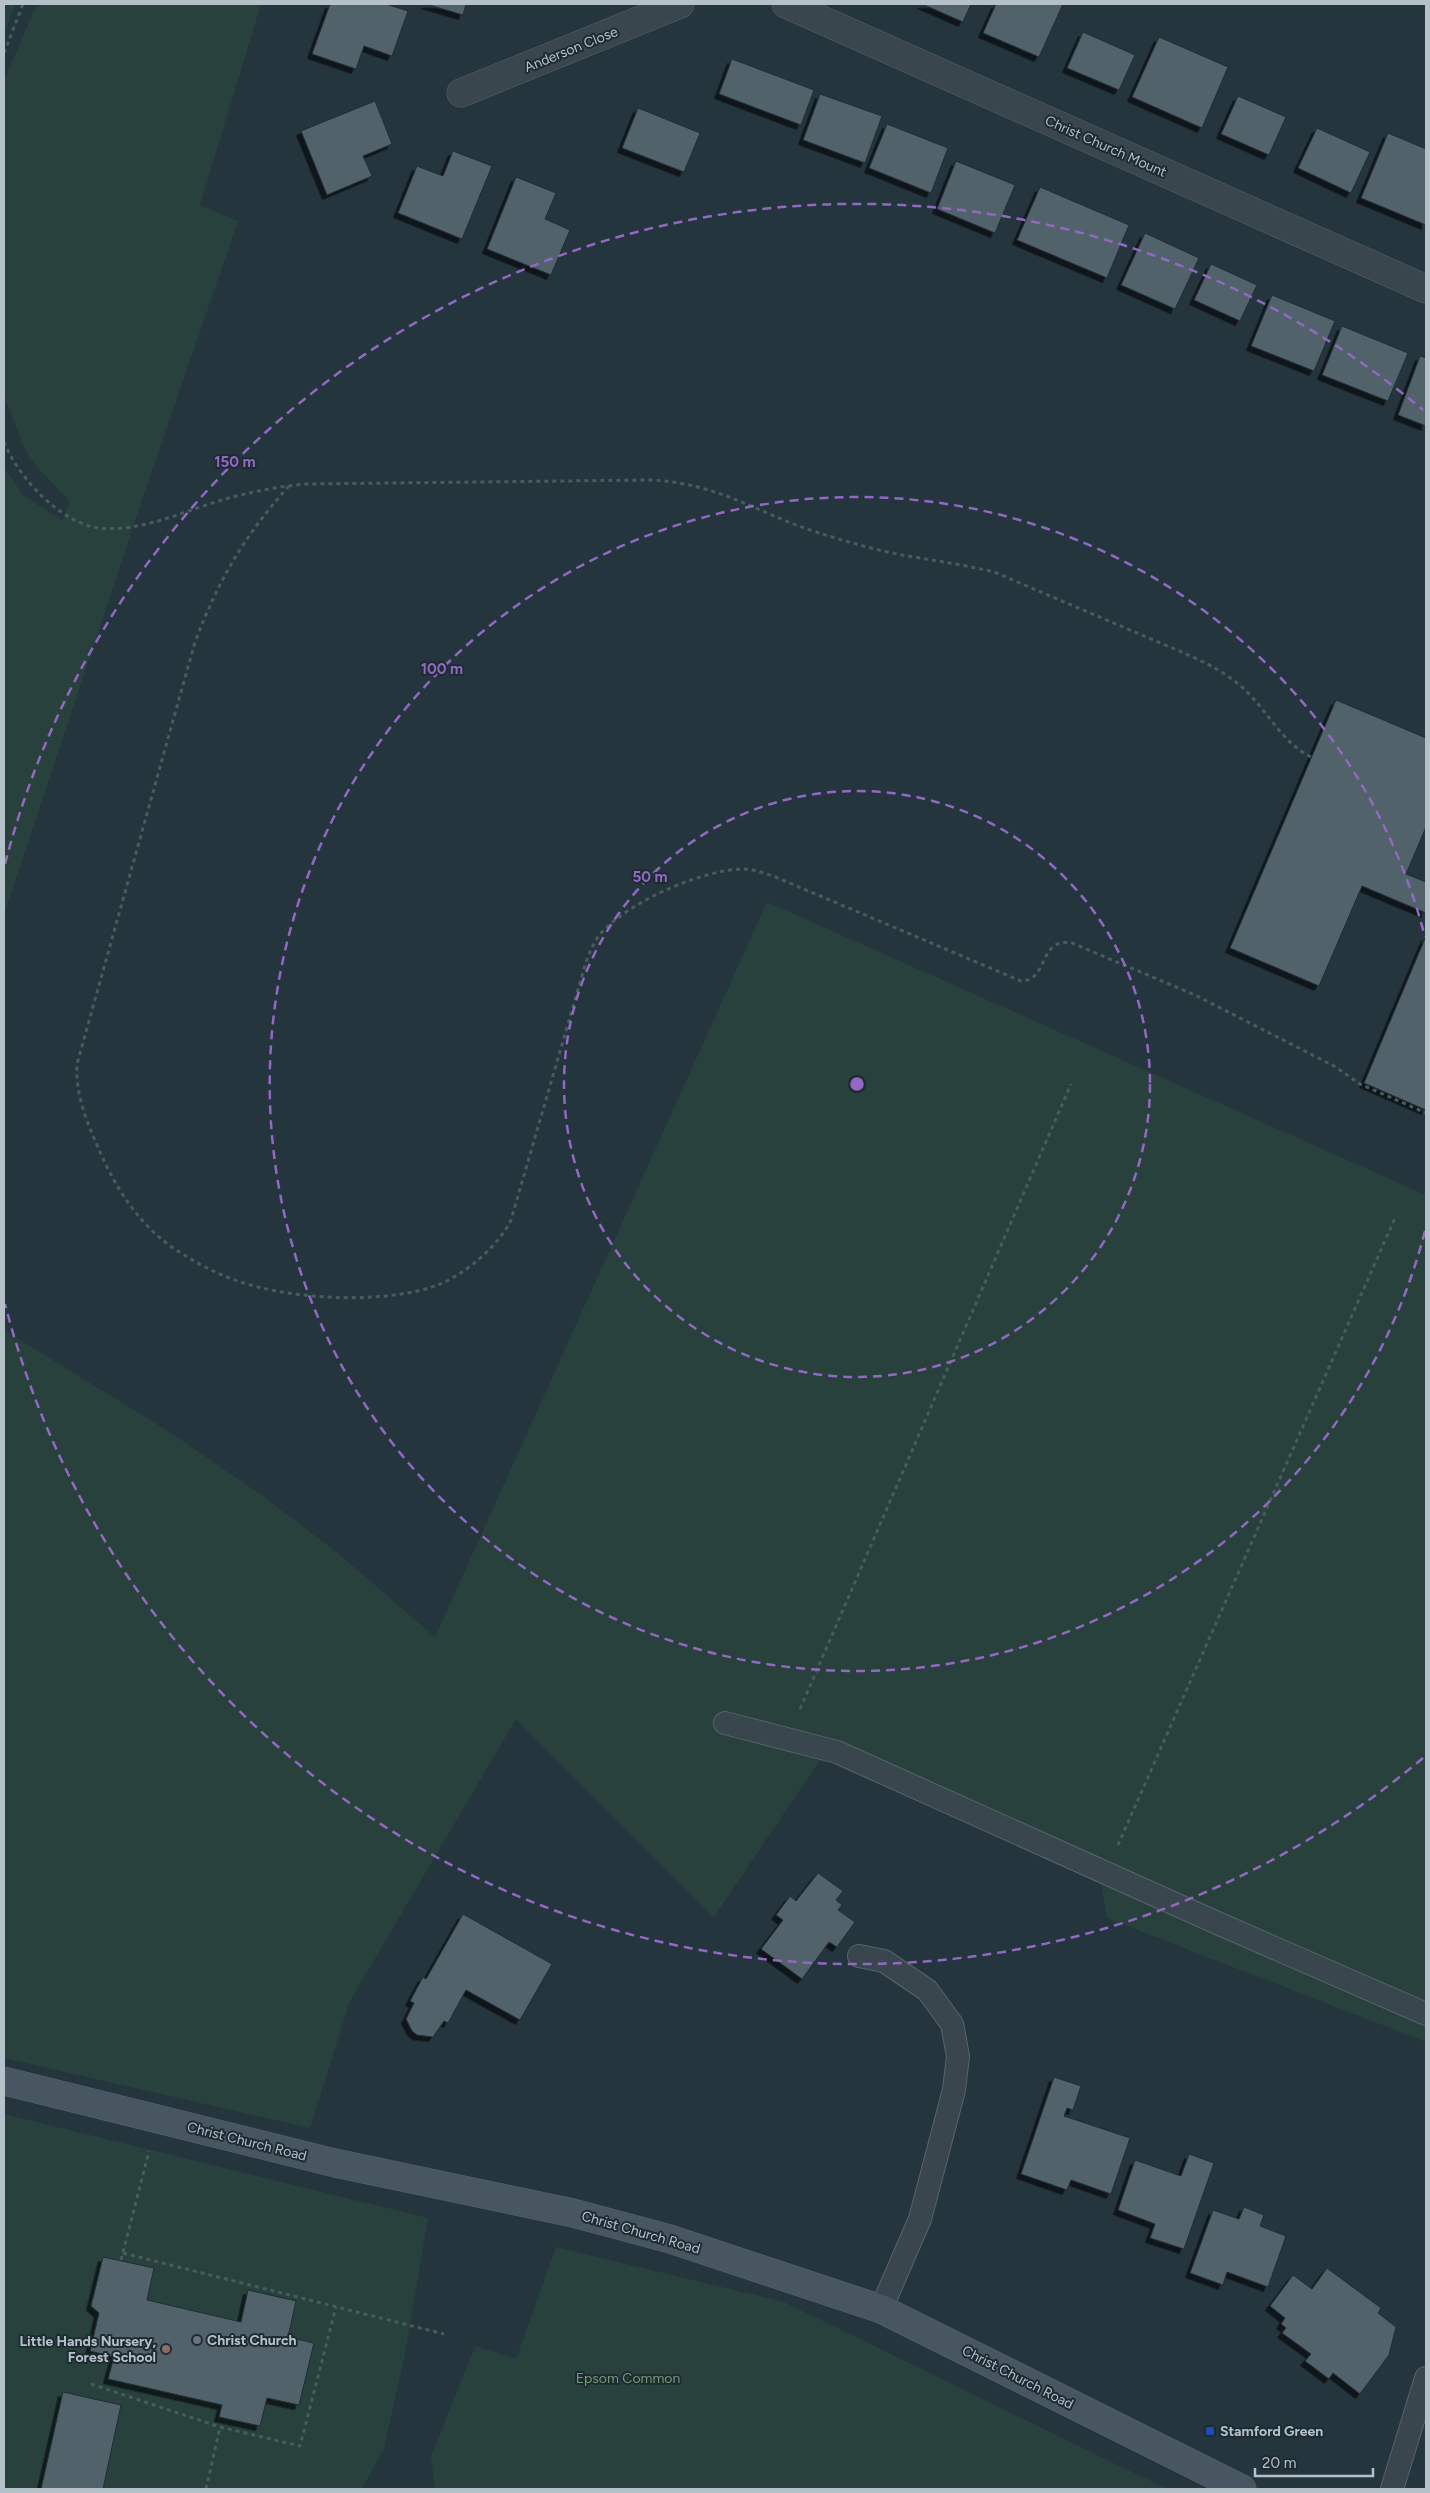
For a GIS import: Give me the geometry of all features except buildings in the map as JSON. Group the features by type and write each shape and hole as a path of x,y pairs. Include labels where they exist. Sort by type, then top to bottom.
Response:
{"main road":[{"name":"Christ Church Road","path":"4,2081 335,2163 573,2213 670,2239 881,2309 1242,2489"}],"street":[{"name":"Anderson Close","path":"461,93 680,4"},
{"name":"Christ Church Mount","path":"786,4 1426,289"}],"lane":[{"path":"725,1723 837,1752 1426,2014"},
{"path":"859,1956 884,1961 927,1990 952,2024 958,2056 954,2090 920,2219 881,2309"},
{"path":"1392,2489 1426,2378"}],"path":[{"path":"4,53 23,4"},
{"path":"4,442 13,461 25,479 46,498 60,510 78,521 89,526 101,528 136,525 238,496 289,486 339,482 650,480 685,482 705,487 816,532 906,556 964,564 994,572 1184,653 1215,667 1234,680 1252,696 1298,750 1311,757"},
{"path":"289,486 241,544 218,587 195,642 77,1064 78,1089 83,1107 111,1175 147,1226 191,1260 220,1274 259,1288 327,1296 374,1296 421,1290 439,1284 468,1267 498,1239 511,1220 586,962 594,942 610,924 643,902 689,882 730,870 753,870 773,876 1021,982 1032,979 1053,946 1064,942 1072,943 1195,994 1334,1066 1360,1084 1426,1113"},
{"path":"786,1739 1071,1084"},
{"path":"1106,1873 1395,1218"},
{"path":"121,2260 157,2119"},
{"path":"123,2253 444,2334"},
{"path":"91,2384 220,2427 300,2446 336,2307"},
{"path":"206,2489 220,2427"}],"green space":[{"path":"4,4 15,4 4,34"},
{"path":"37,4 261,4 200,205 238,221 142,500 4,914 4,467 23,495 63,521 69,501 39,469 25,450 4,395 4,80"},
{"path":"767,902 1426,1195 1426,2042 1107,1918 1100,1876 824,1754 714,1917 516,1719 350,2001 310,2128 4,2058 4,1330 171,1433 260,1494 339,1554 435,1637"},
{"path":"4,2114 428,2218 405,2354 384,2448 362,2489 4,2489"},
{"name":"Epsom Common","path":"556,2247 784,2302 1167,2489 435,2489 431,2457 475,2346 516,2359"}],"place":[{"name":"Christ Church","path":"197,2340"},
{"name":"Little Hands Nursery, Forest School","path":"166,2349"},
{"name":"Stamford Green","path":"1210,2431"}]}
